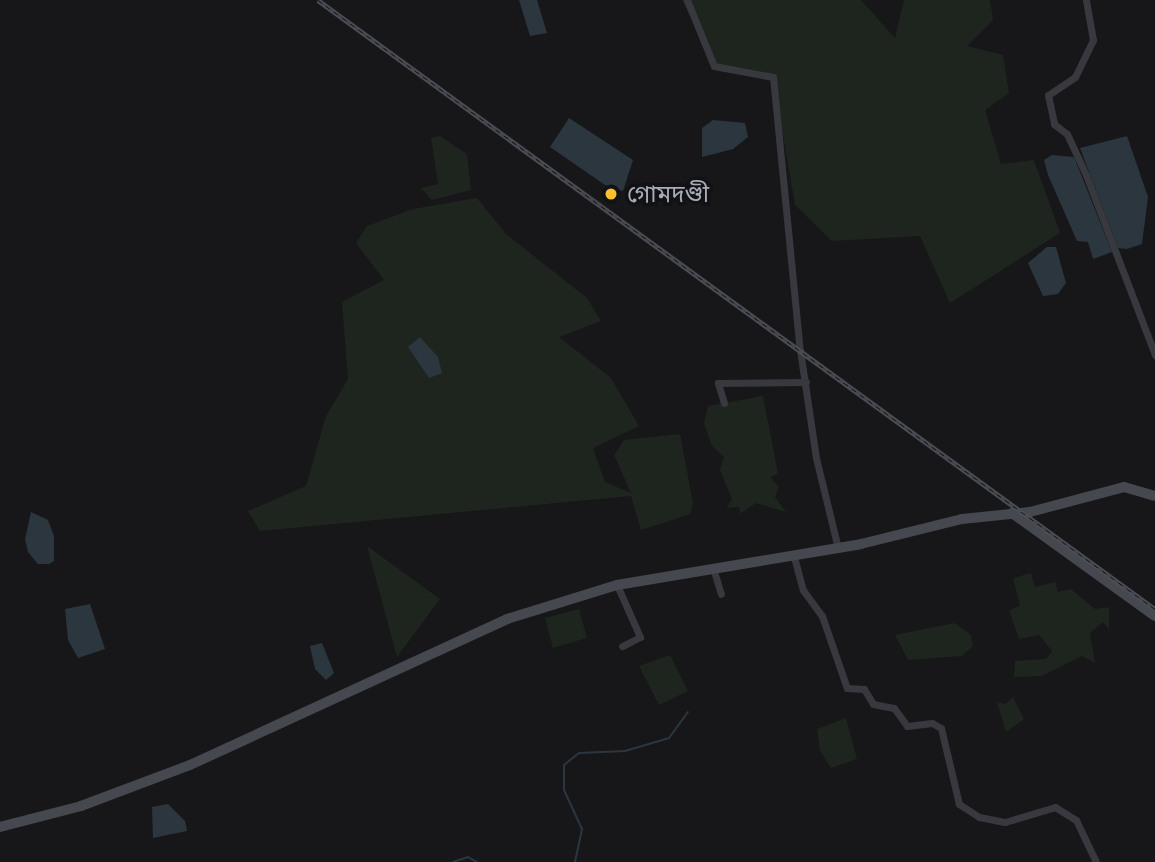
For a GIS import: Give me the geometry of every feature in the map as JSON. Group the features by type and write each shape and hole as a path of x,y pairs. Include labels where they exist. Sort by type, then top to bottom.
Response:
{"main road":[{"path":"0,827 81,806 190,765 507,619 617,585 794,557 962,519 1012,513 1124,486 1155,496"},
{"path":"1012,513 1155,616"}],"street":[{"path":"687,0 714,65 773,77 806,382 838,548"},
{"path":"1086,0 1093,40 1075,77 1048,95 1054,124 1067,134 1086,175 1155,355"},
{"path":"724,403 718,383 806,382"},
{"path":"794,557 803,590 822,617 847,688 864,689 873,704 894,708 908,726 932,723 941,728 959,804 979,817 1005,822 1055,807 1076,820 1096,862"},
{"path":"713,568 720,594"},
{"path":"617,585 639,636 622,646"}],"shaded area":[{"path":"519,0 537,0 547,33 530,36"},
{"path":"682,0 861,0 895,38 904,0 990,0 993,20 967,46 1003,55 1009,93 985,110 1001,164 1034,160 1060,233 950,303 920,236 832,241 795,205 773,77 714,66"},
{"path":"569,118 633,160 623,191 605,185 550,147"},
{"path":"713,120 745,123 748,137 733,149 702,157 702,128"},
{"path":"440,136 467,154 471,190 432,200 421,188 438,184 431,138"},
{"path":"1127,136 1148,197 1142,244 1127,249 1118,248 1080,148"},
{"path":"1052,155 1074,157 1112,252 1093,259 1088,242 1077,241 1048,175 1044,160"},
{"path":"477,198 506,234 587,298 601,321 559,337 611,378 639,426 593,448 605,482 631,493 614,455 624,440 680,434 693,503 690,514 641,530 631,496 260,531 248,511 306,486 326,416 348,379 342,302 384,280 356,243 367,226 413,209"},
{"path":"1047,247 1056,247 1066,283 1058,294 1043,296 1028,263"},
{"path":"420,337 438,357 442,373 429,378 408,347"},
{"path":"763,396 778,474 770,477 779,487 775,497 786,512 756,503 740,514 739,507 727,508 732,499 720,470 724,457 712,446 704,424 708,406"},
{"path":"31,512 48,520 54,536 54,561 49,564 38,564 28,552 25,539"},
{"path":"367,546 440,599 397,657"},
{"path":"1031,573 1035,587 1055,582 1058,592 1071,589 1095,609 1109,607 1109,629 1103,622 1090,633 1095,663 1082,656 1042,676 1014,677 1015,661 1046,659 1052,651 1039,635 1019,639 1009,610 1020,606 1013,578"},
{"path":"90,604 105,649 78,658 68,640 65,609"},
{"path":"579,609 587,638 553,648 545,618"},
{"path":"955,623 971,635 973,646 962,656 908,660 895,635"},
{"path":"322,643 334,673 326,680 315,669 310,646"},
{"path":"670,655 688,691 659,705 639,666"},
{"path":"1013,697 1024,719 1006,732 997,702 1005,704"},
{"path":"846,718 857,759 831,768 820,751 817,729"},
{"path":"168,804 185,821 187,831 153,838 152,807"}],"waterway":[{"path":"575,862 582,829 564,790 564,765 579,753 625,751 669,738 688,712"},
{"path":"453,862 468,857 477,862"}],"railway":[{"path":"318,0 1155,609"}],"place":[{"name":"গোমদণ্ডী","path":"611,194"}]}
